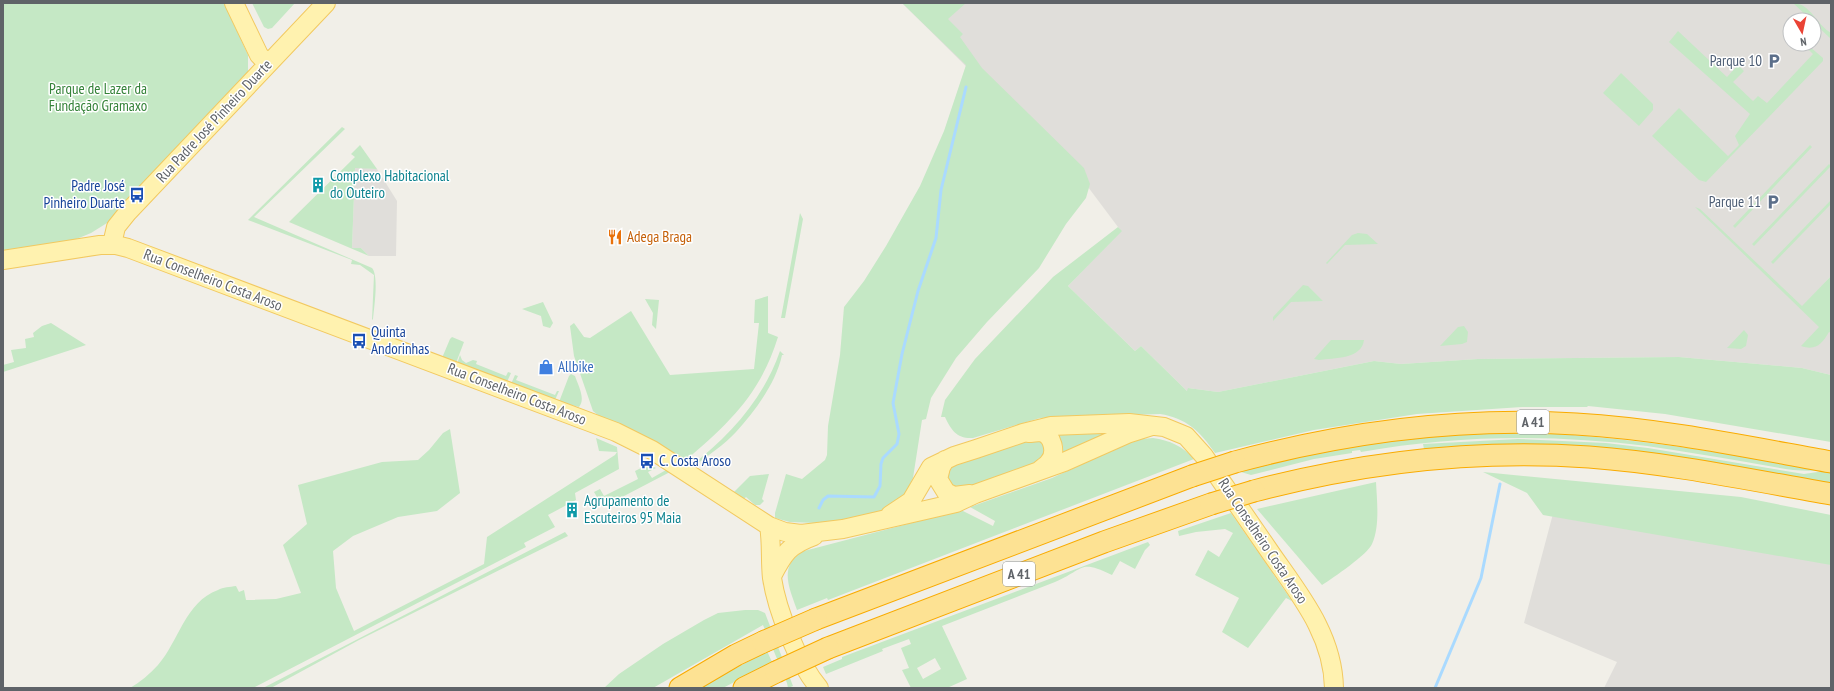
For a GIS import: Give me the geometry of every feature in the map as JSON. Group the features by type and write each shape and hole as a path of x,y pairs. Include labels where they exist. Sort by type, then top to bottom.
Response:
{"highway":[{"name":"A 41","path":"680,688 736,655 816,619 1192,476 1235,462 1306,444 1394,430 1461,424 1508,422 1556,423 1615,427 1688,436 1831,462"},
{"path":"1770,451 1804,445 1831,450"},
{"name":"A 41","path":"744,688 828,648 1097,545 1211,504 1254,490 1318,475 1390,462 1470,455 1537,454 1590,457 1652,464 1831,494"}],"main road":[{"path":"234,3 259,55 268,64"},
{"name":"Rua Padre José Pinheiro Duarte","path":"112,244 116,227 128,212 326,3"},
{"name":"Rua Conselheiro Costa Aroso","path":"3,260 112,244 142,253 616,432 652,450 769,526 785,532 801,534 828,531 948,505 974,494 1037,472 1127,434 1152,426"},
{"name":"Rua Conselheiro Costa Aroso","path":"878,520 894,513 911,501 931,467 945,460 1023,433 1051,426 1129,424 1170,429 1186,436 1204,456 1311,612 1327,645 1333,671 1334,688"},
{"name":"Rua Conselheiro Costa Aroso","path":"1023,433 1041,432 1051,440 1054,448 1050,462 1037,472"},
{"name":"Rua Conselheiro Costa Aroso","path":"945,460 941,467 938,480 946,492 958,496 974,494"},
{"path":"748,512 757,532 772,576 782,615 806,683 819,688"},
{"path":"769,526 772,576"},
{"path":"772,576 782,557 791,546 828,531"}],"shaded area":[{"path":"902,3 1831,3 1831,276 1803,306 1831,333 1831,375 1802,368 1679,357 1478,359 1401,364 1374,361 1218,392 1188,388 1188,392 1141,346 1135,351 1068,286 1121,231 1088,187"},
{"path":"355,167 377,169 397,201 396,256 369,256 361,248 352,248"},
{"path":"1554,510 1831,564 1831,688 1604,688 1617,662 1524,623"}],"green space":[{"name":"Parque de Lazer da Fundação Gramaxo","path":"3,3 224,3 248,55 248,73 107,223 91,233 74,240 3,252"},
{"path":"252,3 295,3 272,28 268,29 264,27"},
{"path":"902,3 966,3 948,19 963,34 960,37 982,68 1084,168 1090,184 1086,198 1066,224 1039,268 987,322 956,358 931,398 926,419 922,420 913,478 906,492 893,509 857,518 816,523 790,522 775,518 775,513 786,474 802,479 825,460 827,455 828,426 840,355 844,307 864,281 886,246 920,186 944,131 966,65"},
{"path":"1793,3 1799,4 1811,12 1803,12"},
{"path":"1822,25 1831,33 1831,39 1822,31"},
{"path":"1678,31 1727,77 1738,65 1744,71 1733,82 1753,101 1758,96 1767,103 1813,54 1811,52 1816,52 1823,58 1823,61 1706,182 1699,180 1652,136 1679,108 1728,156 1739,145 1735,136 1750,114 1669,42"},
{"path":"1621,73 1653,104 1653,110 1639,126 1603,93"},
{"path":"342,127 345,129 254,217 372,268 375,278 376,292 372,320 374,275 360,265 351,264 352,260 248,220"},
{"path":"360,145 377,169 355,168 352,248 361,248 369,256 289,222 355,157 351,154"},
{"path":"1810,145 1812,147 1735,228 1733,226"},
{"path":"1829,164 1831,166 1754,246 1752,244"},
{"path":"1831,200 1831,204 1773,264 1771,262"},
{"path":"1695,207 1700,209 1802,306 1831,276 1831,333 1829,332 1821,343 1811,348 1801,346 1819,327"},
{"path":"800,213 803,219 785,318 781,318"},
{"path":"1118,227 1122,231 1068,286 1135,351 1141,346 1187,391 1188,388 1218,392 1374,361 1401,364 1478,359 1679,357 1802,368 1831,375 1831,442 1665,414 1588,406 1522,407 1417,414 1314,430 1215,453 1204,438 1185,422 1160,414 1040,418 973,438 963,437 955,433 945,417 941,417 945,400 975,359 1053,277"},
{"path":"1358,233 1367,234 1378,244 1345,245 1327,264 1326,263 1352,235"},
{"path":"1303,285 1308,286 1323,301 1291,302 1273,321 1273,317"},
{"path":"768,296 768,333 778,337 762,376 741,407 729,421 684,462 599,416 593,411 574,356 570,326 574,323 584,337 590,338 631,311 670,375 754,369 759,323 754,323 755,300"},
{"path":"645,299 659,300 656,329 652,325 653,313"},
{"path":"543,302 553,323 550,328 543,326 541,316 522,309"},
{"path":"51,323 86,345 3,372 3,365 14,362 11,350 26,348 25,339 34,337 33,333 42,326"},
{"path":"1464,326 1468,332 1467,342 1462,344 1440,346 1458,327"},
{"path":"1744,330 1748,335 1746,346 1741,349 1727,348"},
{"path":"452,337 464,342 456,363 442,358"},
{"path":"1331,340 1364,340 1362,346 1353,354 1339,358 1314,359"},
{"path":"780,351 784,355 782,355 775,376 764,396 750,415 736,432 726,441 693,467 691,466 732,429 755,401 773,369"},
{"path":"460,355 462,360 466,363 473,360 477,361 476,364 506,376 508,372 511,373 507,382 457,364"},
{"path":"571,374 575,376 582,396 579,407 559,402"},
{"path":"515,375 518,376 516,380 555,395 557,391 559,391 555,400 511,384"},
{"path":"1124,428 1062,456 1063,446 1056,432"},
{"path":"450,429 460,493 437,511 398,517 353,536 333,551 336,588 354,631 484,564 487,537 615,455 617,452 599,451 596,438 617,447 619,469 575,493 576,500 548,515 555,527 524,543 526,547 253,688 130,688 145,678 158,665 172,645 190,613 198,603 207,596 222,588 236,586 239,592 244,590 246,600 276,599 301,593 283,545 307,524 298,485 382,462 418,460 429,450 443,433"},
{"path":"1517,432 1594,437 1670,445 1821,470 1802,471 1784,469 1647,446 1611,442 1575,439 1504,438 1432,442 1361,452 1360,450 1352,451 1352,453 1314,459 1251,475 1241,472 1343,448 1413,438"},
{"path":"1034,437 1044,444 1045,459 967,491 955,490 947,479 950,466"},
{"path":"1153,438 1165,440 1176,445 1186,451 1194,459 828,600 827,598 797,610 789,585 788,570 796,557 804,551 961,510 993,526 995,521 970,507 1052,478 1128,443 1141,439"},
{"path":"1518,439 1606,443 1648,448 1804,474 1824,471 1831,472 1831,484 1679,459 1577,448 1526,445 1475,445 1424,449 1423,444"},
{"path":"649,464 656,468 648,472 652,478 666,470 670,472 603,507 594,492 600,489 604,496 638,479 635,471"},
{"path":"1483,472 1741,497 1831,515 1831,565 1543,515 1527,493"},
{"path":"769,474 762,499 764,501 760,505 755,505 746,497 744,499 734,492 750,476"},
{"path":"1376,482 1377,522 1375,537 1372,544 1357,560 1322,585 1257,509"},
{"path":"1231,513 1292,601 1286,598 1248,648 1222,632 1239,598 1195,575 1208,550 1219,557 1233,533 1225,529 1196,532 1179,536 1178,531"},
{"path":"565,532 568,536 359,640 271,688 263,688"},
{"path":"1148,542 1150,545 1145,550 1135,569 1120,561 1112,575 1093,568 1082,568 1055,582 942,626 967,679 947,688 911,688 902,670 909,668 901,648 911,644 909,639 882,649 883,651 826,674 823,667 842,659 842,657","holes":["935,658 941,669 923,679 917,668"]},
{"path":"758,610 765,613 793,686 788,688 763,625 653,688 604,688 619,674 663,644 704,620 718,613"},
{"path":"767,651 772,662 723,688 700,688"}],"waterway":[{"path":"819,508 823,500 828,496 874,497 880,486 881,464 883,458 897,444 899,434 893,403 902,354 918,291 936,238 941,190 966,87"},
{"path":"1435,688 1481,578 1500,484"}],"place":[{"name":"Parque 10","path":"1774,61"},
{"name":"Complexo Habitacional do Outeiro","path":"318,185"},
{"name":"Padre José Pinheiro Duarte","path":"137,195"},
{"name":"Parque 11","path":"1773,202"},
{"name":"Adega Braga","path":"615,237"},
{"name":"Quinta Andorinhas","path":"359,341"},
{"name":"Allbike","path":"546,367"},
{"name":"C. Costa Aroso","path":"647,461"},
{"name":"Agrupamento de Escuteiros 95 Maia","path":"572,510"}]}
